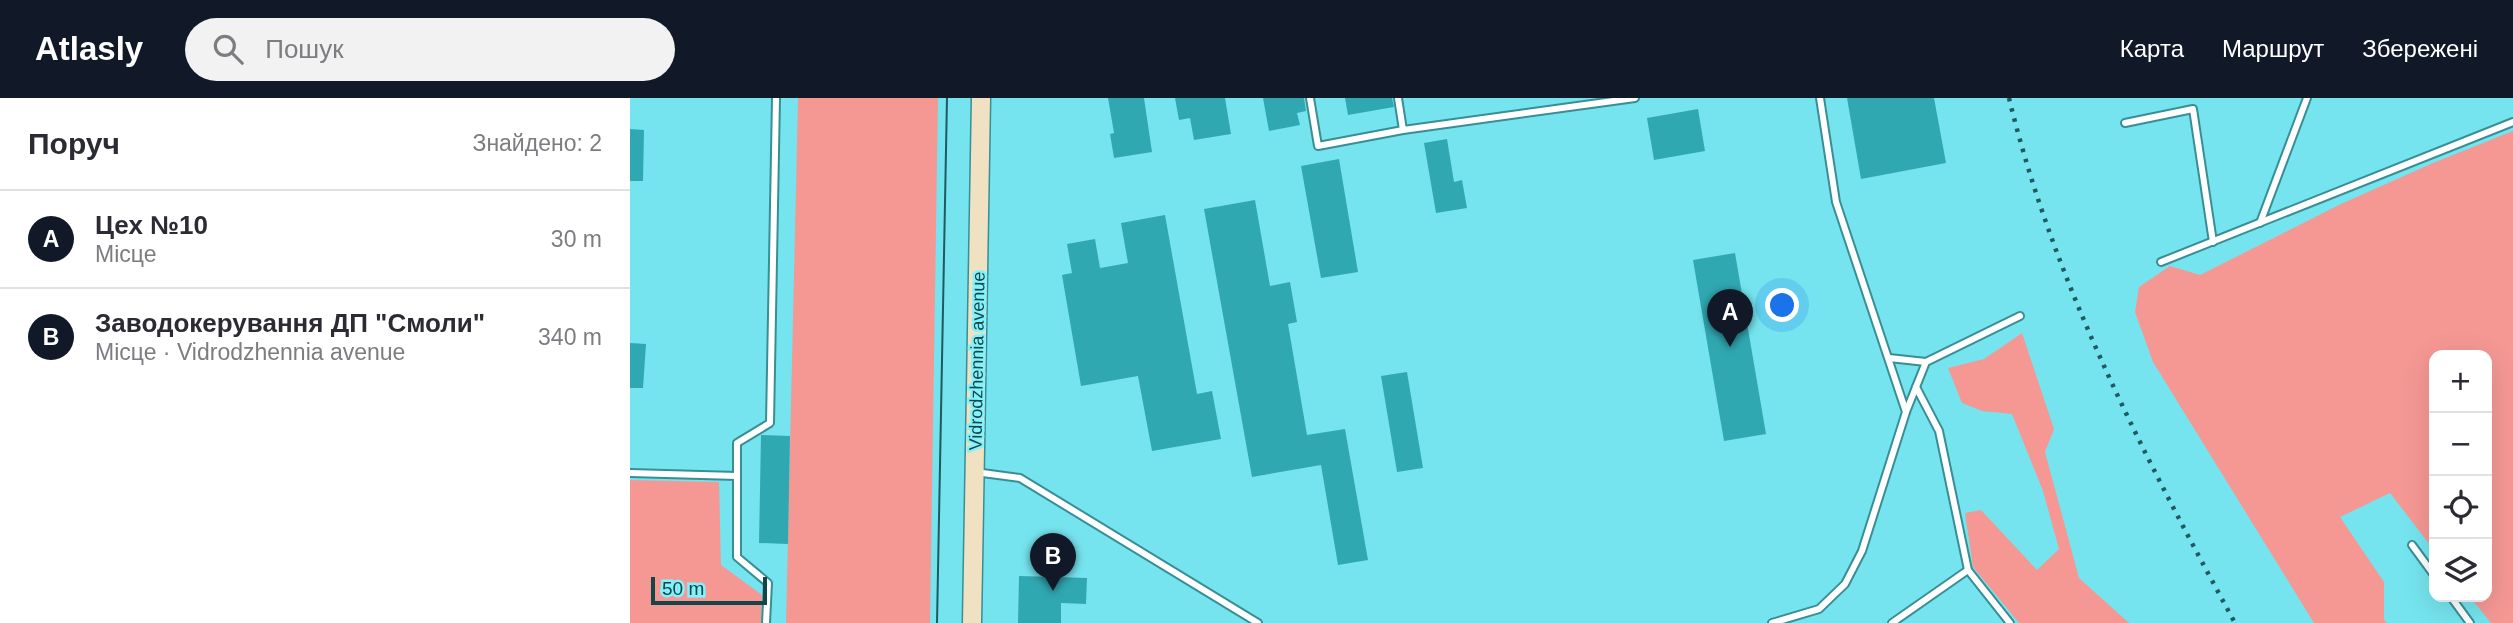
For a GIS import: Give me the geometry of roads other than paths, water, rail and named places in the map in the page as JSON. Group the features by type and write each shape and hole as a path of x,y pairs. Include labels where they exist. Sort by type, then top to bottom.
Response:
{"street":[{"name":"Vidrodzhennia avenue","path":"972,623 981,98"}],"lane":[{"path":"766,623 768,583 737,557 737,443 770,423 776,98"},
{"path":"1311,98 1318,146 1403,130 1635,98"},
{"path":"1398,98 1403,130"},
{"path":"1820,98 1836,202 1906,412"},
{"path":"2260,223 2307,98"},
{"path":"2125,123 2193,109 2213,242"},
{"path":"2161,262 2513,122"},
{"path":"1889,358 1926,362 2020,316"},
{"path":"1772,623 1819,609 1845,584 1862,551 1906,412 1926,362"},
{"path":"1916,387 1939,431 1968,570 2011,623"},
{"path":"974,472 1020,478 1258,623"},
{"path":"630,473 737,476"},
{"path":"2412,545 2429,568"},
{"path":"1892,623 1968,570"},
{"path":"2455,602 2470,623"}],"tram line":[{"path":"937,623 947,98"}],"railway":[{"path":"2009,98 2050,235 2076,302 2135,433 2235,623"}],"place":[{"name":"Цех №10","path":"1730,347"},
{"name":"Заводокерування ДП \"Смоли\"","path":"1053,591"}]}
